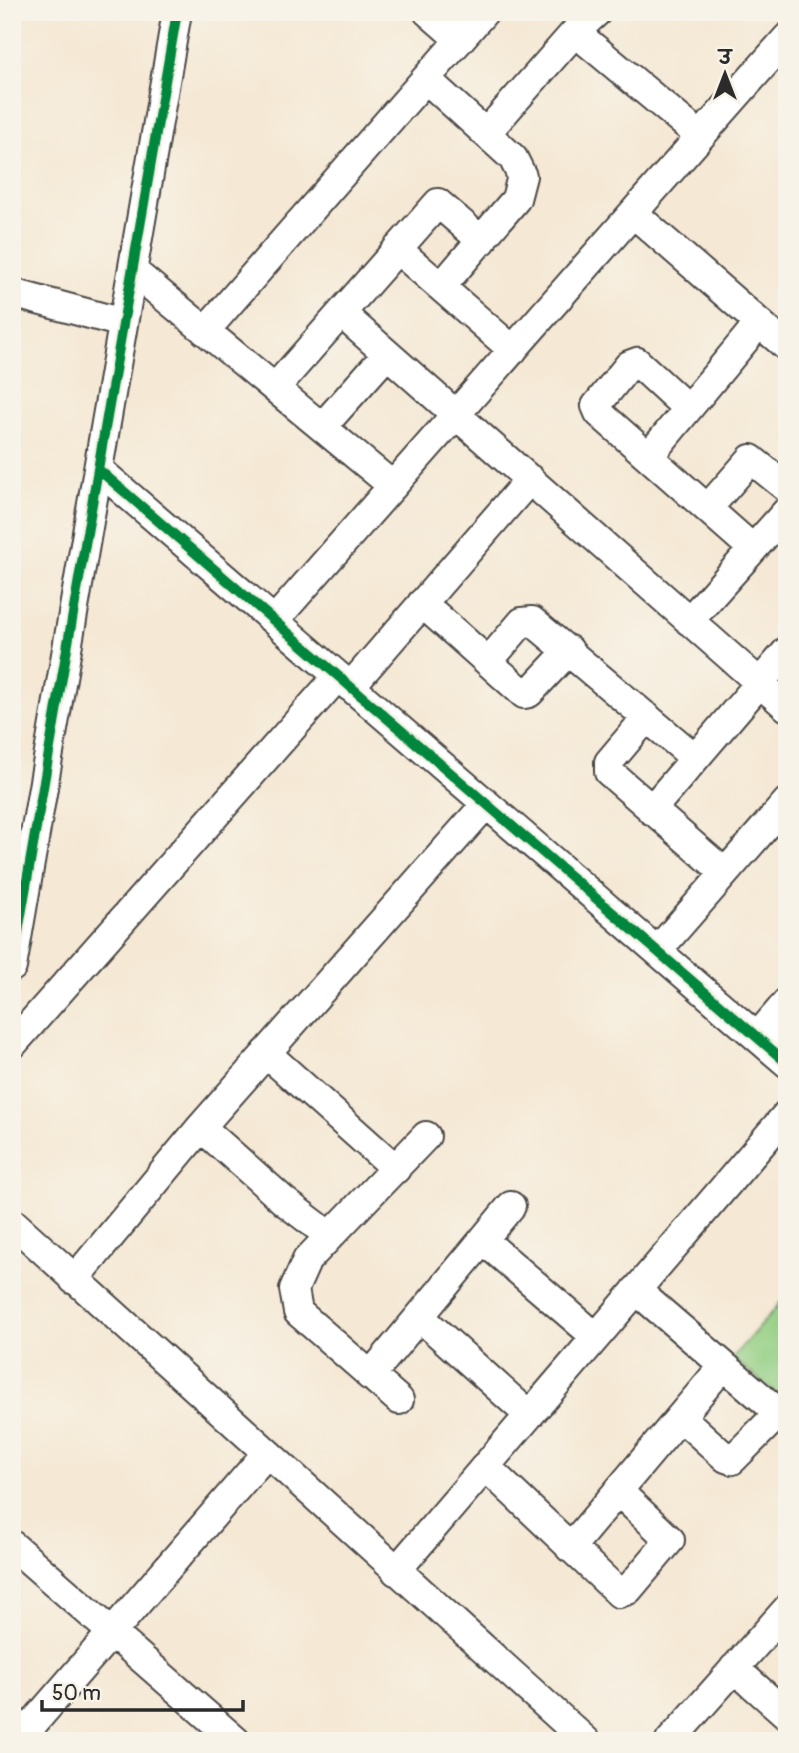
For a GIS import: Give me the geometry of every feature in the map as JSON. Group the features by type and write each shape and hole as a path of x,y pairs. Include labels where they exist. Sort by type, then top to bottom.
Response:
{"street":[{"path":"12,967 177,12"},
{"path":"428,12 460,40"},
{"path":"205,331 484,12"},
{"path":"487,132 575,32 597,12"},
{"path":"575,32 701,136"},
{"path":"274,621 787,38"},
{"path":"426,79 487,132 517,163 522,176 516,199 441,287"},
{"path":"275,388 438,203 482,241"},
{"path":"633,213 787,347"},
{"path":"397,249 513,350"},
{"path":"132,271 393,486"},
{"path":"12,293 123,324"},
{"path":"341,313 787,707"},
{"path":"649,456 759,323"},
{"path":"322,427 387,354"},
{"path":"687,408 637,362 629,365 597,402 598,414 753,549"},
{"path":"708,508 751,459 787,488"},
{"path":"98,469 787,1063"},
{"path":"12,1045 344,681 422,603 530,478"},
{"path":"689,621 787,512"},
{"path":"422,603 527,694 569,650"},
{"path":"488,662 526,620 569,650 695,758"},
{"path":"651,810 787,651"},
{"path":"647,717 608,765 610,772 725,873"},
{"path":"74,1280 201,1128 486,804"},
{"path":"657,951 786,804"},
{"path":"757,1037 787,1002"},
{"path":"266,1053 396,1169"},
{"path":"396,1571 787,1114"},
{"path":"201,1128 284,1201 330,1236"},
{"path":"399,1400 309,1324 295,1307 294,1289 298,1274 330,1236 426,1136"},
{"path":"370,1377 511,1206"},
{"path":"12,1222 586,1741"},
{"path":"483,1240 596,1337"},
{"path":"636,1290 723,1366 783,1409 732,1460 726,1458 681,1417"},
{"path":"420,1317 529,1415"},
{"path":"570,1548 723,1366"},
{"path":"18,1741 266,1454"},
{"path":"485,1466 619,1593 628,1590 669,1544 669,1538 618,1491"},
{"path":"12,1545 236,1741"},
{"path":"670,1741 787,1609"},
{"path":"734,1668 787,1715"}],"green space":[{"path":"787,1295 787,1402 732,1358"}],"cycle path":[{"path":"12,967 177,12"},
{"path":"98,469 787,1063"}]}
